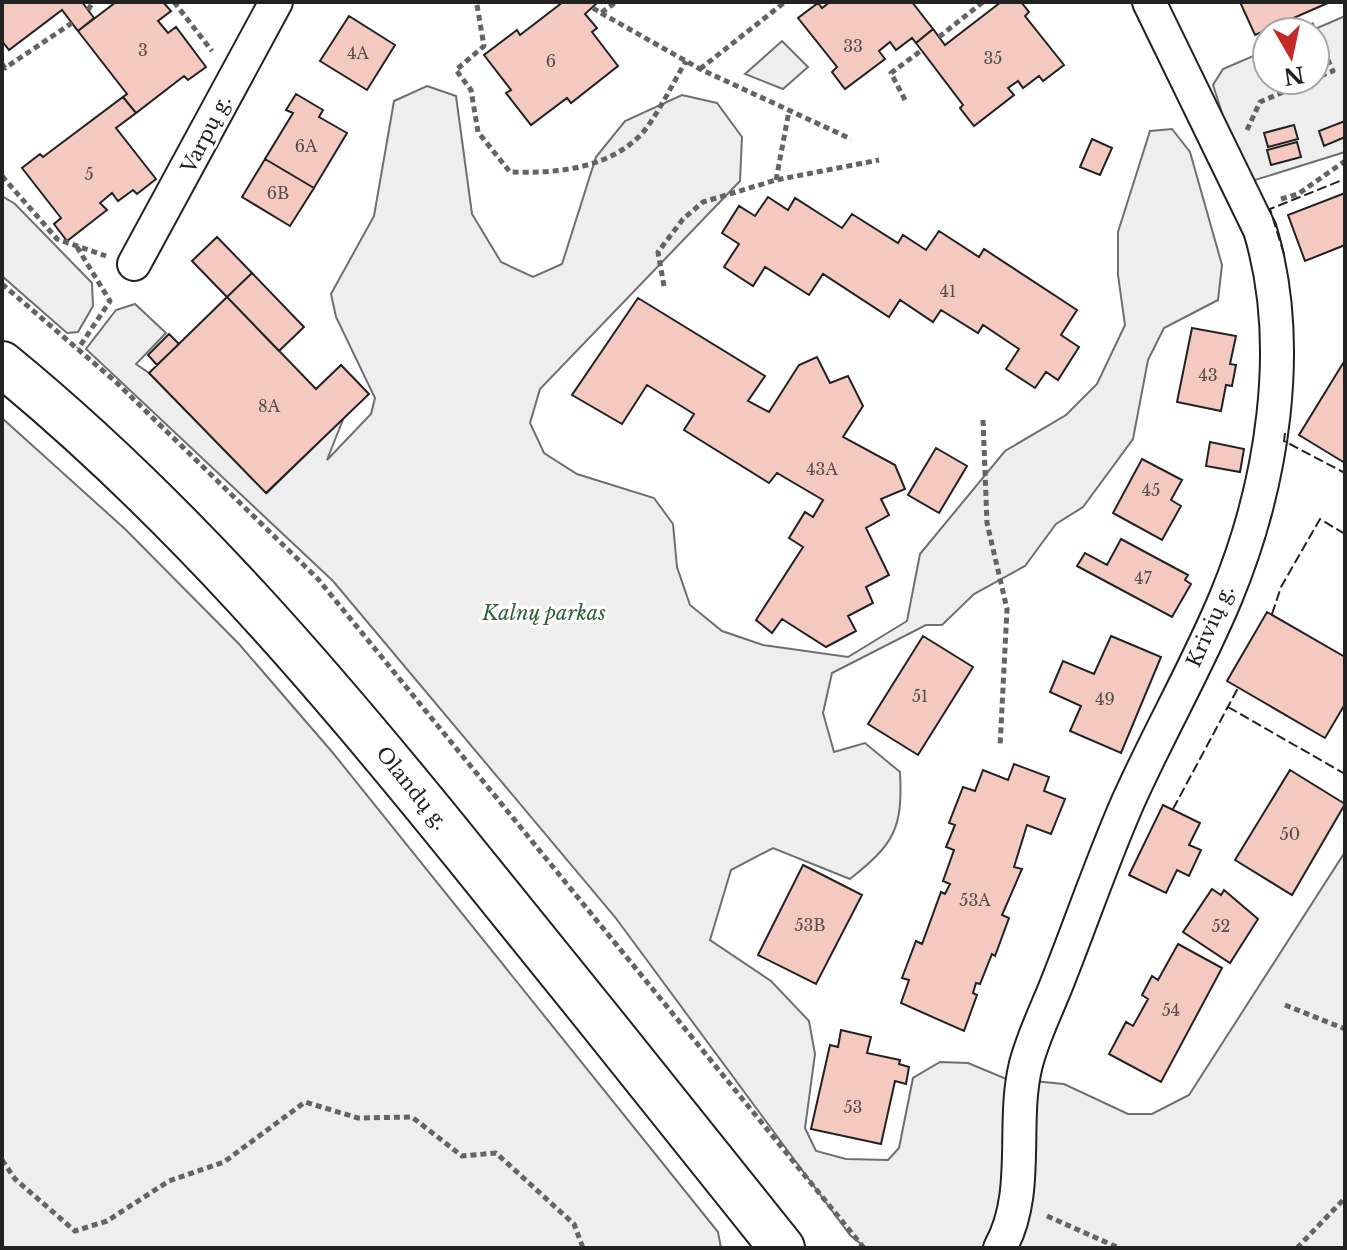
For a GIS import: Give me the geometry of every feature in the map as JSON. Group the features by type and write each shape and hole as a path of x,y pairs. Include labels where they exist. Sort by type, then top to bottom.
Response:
{"main road":[{"name":"Olandų g.","path":"2,364 165,511 287,638 470,858 782,1248"}],"street":[{"name":"Varpų g.","path":"134,264 276,2"},
{"name":"Krivių g.","path":"1000,1248 1016,1203 1026,1065 1127,804 1227,595 1260,484 1275,405 1279,357 1270,264 1250,208 1149,2"}],"path":[{"path":"88,10 93,2"},
{"path":"174,2 234,79"},
{"path":"601,13 616,2"},
{"path":"700,69 785,2"},
{"path":"939,37 983,2"},
{"path":"477,5 484,46 456,70 471,90 478,132 510,172 547,174 609,159 646,129 686,61"},
{"path":"593,8 700,69 851,139"},
{"path":"3,67 72,23"},
{"path":"905,100 891,73 922,50"},
{"path":"1222,150 1243,138 1260,102 1274,96"},
{"path":"776,180 789,111"},
{"path":"664,286 658,252 683,219 703,202 776,180 879,160"},
{"path":"1250,208 1298,194 1345,161"},
{"path":"2,176 57,239 134,264"},
{"path":"77,247 110,301 78,349"},
{"path":"2,284 78,349 318,579 864,1248"},
{"path":"983,420 987,523 1007,609 1000,747"},
{"path":"1285,1005 1345,1029"},
{"path":"2,1160 15,1179 75,1231 107,1221 169,1181 224,1162 305,1102 358,1118 412,1117 462,1156 496,1153 574,1224 583,1248"},
{"path":"1297,1248 1345,1198"},
{"path":"1016,1203 1119,1248"}],"green space":[{"path":"1345,16 1345,152 1252,181 1241,172 1213,85 1223,69 1251,57 1251,96 1331,96 1331,22"},
{"path":"782,41 808,67 783,89 745,74"},
{"name":"Kalnų parkas","path":"427,86 456,96 472,214 501,262 533,277 562,264 596,157 625,121 682,95 717,103 742,137 740,181 540,389 530,423 544,453 577,474 654,498 673,524 677,567 690,605 722,631 763,645 848,657 907,621 920,554 1005,451 1066,415 1097,384 1125,325 1118,275 1118,232 1150,131 1172,129 1190,152 1222,265 1218,300 1164,328 1148,360 1133,439 1083,507 1056,524 1025,566 974,594 942,625 926,625 832,673 823,713 834,752 865,743 900,772 900,808 893,834 886,845 850,879 773,848 731,870 710,940 771,981 809,1021 815,1054 805,1128 816,1151 846,1159 888,1160 899,1148 913,1078 940,1062 968,1063 1004,1078 1064,1084 1128,1114 1152,1114 1189,1095 1345,852 1345,1248 866,1248 850,1235 615,917 333,581 86,349 116,310 135,304 166,333 136,364 149,373 267,493 344,417 327,460 371,414 375,398 336,317 331,294 374,216 394,101"},
{"path":"2,196 15,204 92,283 93,306 78,332 67,333 2,276"},
{"path":"2,418 125,529 239,644 333,753 718,1232 721,1248 2,1248"}],"building":[{"path":"2,2 82,2 94,18 78,31 62,10 9,50 2,41"},
{"path":"116,2 163,2 171,11 158,21 168,33 176,27 206,67 188,80 184,76 136,113 123,97 127,94 78,31"},
{"path":"563,2 598,2 585,14 597,28 592,32 618,66 571,103 567,98 531,125 506,93 511,90 484,55 517,30 520,35"},
{"path":"830,2 912,2 933,29 916,43 912,38 896,50 890,42 879,51 885,59 845,89 832,72 837,67 798,18 818,3 822,8"},
{"path":"1001,2 1021,2 1029,12 1025,16 1064,65 1043,81 1039,76 1023,88 1018,81 1008,88 1014,95 974,126 960,108 963,105 916,43 933,29 945,45"},
{"path":"1240,2 1330,2 1298,16 1251,16 1251,26"},
{"path":"349,16 395,45 367,90 320,61"},
{"path":"296,94 323,110 319,117 347,133 314,188 265,159 293,113 286,110"},
{"path":"123,97 136,113 116,128 156,179 137,194 133,190 118,201 112,193 100,203 107,210 67,241 54,224 61,218 22,168 40,154 43,157"},
{"path":"1345,121 1345,137 1324,146 1319,131"},
{"path":"1294,125 1298,139 1268,147 1264,133"},
{"path":"1092,139 1112,148 1100,175 1080,167"},
{"path":"1297,142 1301,157 1271,165 1267,150"},
{"path":"265,159 314,188 290,226 242,197"},
{"path":"1345,193 1345,245 1305,261 1288,215"},
{"path":"768,197 788,210 795,198 842,228 852,214 898,243 903,235 926,250 939,231 979,257 984,249 1077,310 1061,335 1079,347 1058,380 1046,372 1035,388 1006,369 1019,349 983,325 978,333 941,310 933,322 900,300 889,317 823,274 809,295 765,267 753,286 724,267 739,244 722,233 739,206 755,216"},
{"path":"217,237 252,273 227,297 192,261"},
{"path":"252,273 304,327 279,351 227,297"},
{"path":"227,297 316,389 341,365 369,394 266,493 149,373"},
{"path":"638,298 765,376 748,401 769,412 799,365 817,357 830,383 848,376 863,406 843,437 895,465 905,489 881,499 889,515 866,528 889,575 866,587 873,603 848,616 856,631 826,647 782,619 772,633 756,620 803,547 789,538 805,512 813,517 823,500 777,473 769,483 684,430 694,414 647,385 622,424 572,395"},
{"path":"1192,328 1236,336 1230,364 1236,365 1232,386 1226,385 1221,411 1177,402"},
{"path":"169,334 179,344 157,365 148,355"},
{"path":"1345,360 1345,463 1299,435"},
{"path":"1210,442 1244,449 1240,472 1206,466"},
{"path":"936,448 967,466 939,513 908,495"},
{"path":"1142,459 1182,480 1171,500 1181,506 1162,540 1113,513"},
{"path":"1121,539 1188,575 1185,580 1191,584 1172,617 1077,566 1085,553 1107,565"},
{"path":"1267,612 1345,657 1345,704 1325,738 1227,681"},
{"path":"923,636 973,667 918,755 868,724"},
{"path":"1111,636 1161,657 1121,753 1070,731 1081,706 1050,692 1063,661 1094,674"},
{"path":"1014,764 1049,777 1044,791 1065,799 1051,834 1027,825 1014,867 1022,869 1002,915 1009,918 995,956 992,954 980,984 976,983 973,993 977,995 964,1031 901,1003 909,980 902,978 916,941 922,944 941,892 945,894 950,884 943,881 954,850 946,847 955,825 949,823 963,787 975,791 983,770 1008,780"},
{"path":"1290,770 1345,804 1292,895 1235,860"},
{"path":"1163,805 1200,823 1189,845 1201,850 1189,876 1177,870 1166,893 1129,875"},
{"path":"803,865 862,895 816,984 758,955"},
{"path":"1212,889 1221,895 1224,890 1258,919 1230,963 1183,932"},
{"path":"1178,944 1222,968 1161,1082 1109,1054 1126,1022 1133,1026 1148,999 1142,995 1152,976 1158,980"},
{"path":"841,1030 871,1037 867,1053 900,1060 899,1064 909,1067 906,1084 895,1081 881,1144 811,1129 830,1045 838,1047"}],"fence":[{"path":"1284,254 1270,209 1345,179"},
{"path":"1285,433 1284,441 1345,473"},
{"path":"1272,614 1281,587 1320,519 1345,534"},
{"path":"1173,809 1238,688"},
{"path":"1228,707 1345,774"}]}
